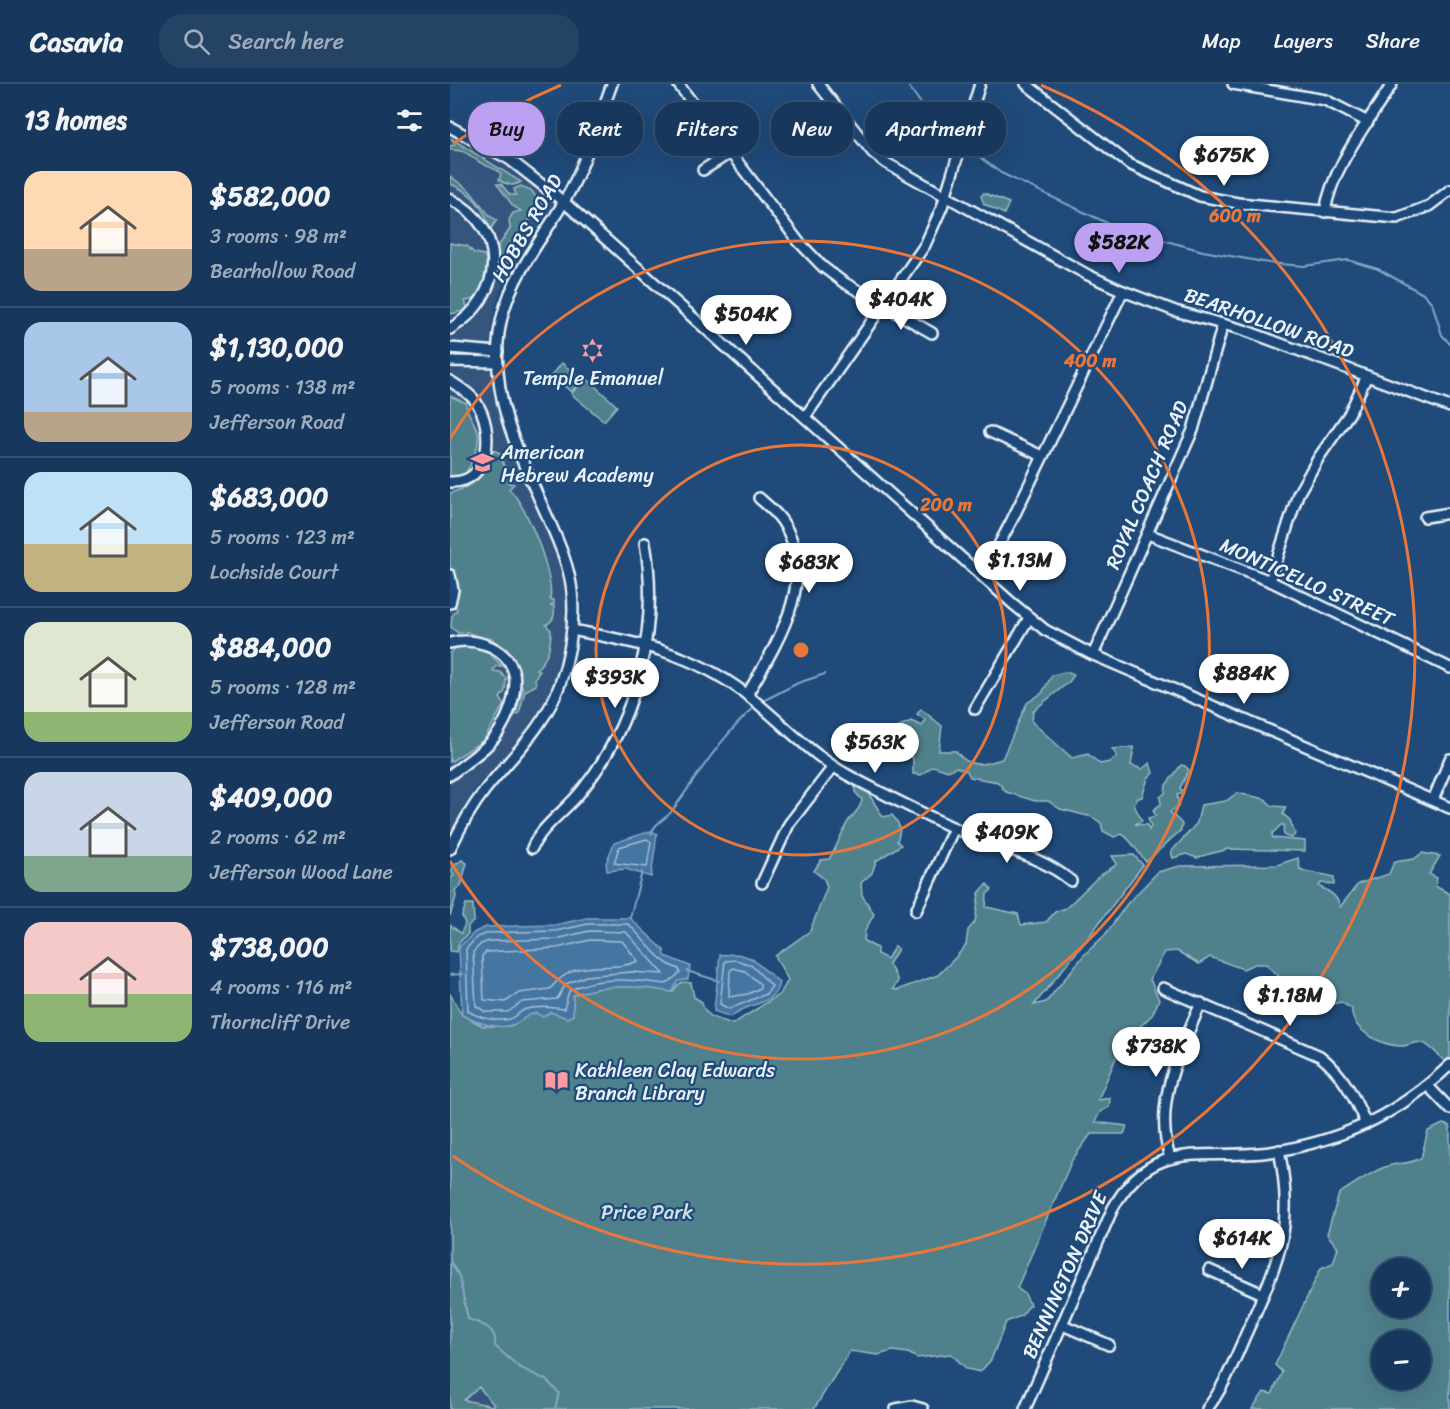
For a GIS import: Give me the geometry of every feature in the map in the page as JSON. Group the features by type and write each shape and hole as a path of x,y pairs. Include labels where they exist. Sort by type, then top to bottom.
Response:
{"street":[{"name":"HOBBS ROAD","path":"450,849 475,804 539,727 552,703 566,666 572,630 572,590 564,554 507,426 499,397 497,357 501,321 517,275 564,202 582,164 612,84"},
{"path":"678,84 692,102"},
{"name":"BEARHOLLOW ROAD","path":"818,84 873,153 900,173 1088,275 1175,311 1223,324 1450,407"},
{"path":"805,417 925,245 946,196 980,84"},
{"path":"1026,84 1110,151 1145,173 1200,196 1238,203 1397,218 1430,206 1450,190"},
{"path":"1233,84 1283,88 1325,100 1368,122"},
{"path":"1325,212 1331,185 1392,84"},
{"path":"450,127 509,159 564,202 1029,618 1046,630 1093,654 1450,808"},
{"path":"703,170 725,156"},
{"path":"732,156 798,241 823,267 932,333"},
{"path":"450,199 464,206 477,220 488,240 493,265 490,286 482,302 472,315 450,328"},
{"path":"979,572 993,556 1012,520 1123,291"},
{"name":"ROYAL COACH ROAD","path":"1093,654 1193,430 1223,324"},
{"path":"450,348 497,357"},
{"path":"450,362 497,357"},
{"path":"1270,581 1298,494 1319,457 1349,414 1367,376"},
{"path":"450,381 476,402 488,432 485,456 476,474 462,483 450,482"},
{"path":"990,432 1042,456"},
{"path":"747,694 791,608 798,571 790,536 781,519 759,498"},
{"path":"1425,518 1450,513"},
{"name":"MONTICELLO STREET","path":"1148,534 1270,581 1450,668"},
{"path":"532,848 538,836 582,791 612,744 634,696 644,644 649,585 645,543"},
{"path":"450,575 453,590 450,603"},
{"path":"975,709 1029,618"},
{"path":"572,630 644,644 699,664 747,694 799,742 833,767 954,828 1053,867 1071,881"},
{"path":"450,643 471,641 495,649 513,670 514,688 509,712 500,730 450,775"},
{"path":"1433,800 1450,759"},
{"path":"762,884 789,824 833,767"},
{"path":"916,911 954,828"},
{"path":"1163,988 1320,1056 1345,1080 1366,1124"},
{"path":"1170,1158 1165,1142 1164,1101 1168,1081 1201,1004"},
{"name":"BENNINGTON DRIVE","path":"1025,1409 1122,1191 1138,1173 1170,1158 1279,1150 1366,1124 1400,1107 1428,1086 1450,1065"},
{"path":"1428,1086 1450,1109"},
{"path":"1207,1409 1224,1383 1281,1250 1287,1205 1279,1150"},
{"path":"1209,1270 1263,1294"},
{"path":"1063,1325 1109,1345"},
{"path":"896,1409 912,1406 923,1409"}],"shaded area":[{"name":"American Hebrew Academy","path":"450,129 468,135 468,156 498,156 564,202 549,211 511,269 500,291 492,319 489,355 494,398 502,428 556,551 566,591 567,612 564,647 547,702 533,725 476,787 450,832"},
{"path":"478,1385 497,1409 454,1409"}],"green space":[{"path":"452,139 468,149 468,154 450,150 450,146 455,145"},
{"path":"471,156 479,156 521,182 513,185 505,183 499,180 501,174 497,170"},
{"path":"450,176 469,190 491,217 497,220 490,230 481,208 465,191 450,184"},
{"path":"497,184 501,184 510,195 516,195 514,189 521,186 531,190 544,207 538,216 525,224 526,232 521,237 518,246 512,247 516,250 505,267 498,269 499,265 494,260 495,251 510,229 509,220 513,213 521,211 513,206"},
{"path":"984,193 1009,203 1004,214 984,204 981,196"},
{"path":"450,243 467,246 474,253 484,255 487,276 478,296 465,301 468,310 450,314"},
{"path":"562,363 582,380 571,392 552,375"},
{"path":"586,378 617,406 604,421 571,394"},
{"path":"450,396 466,403 479,438 474,456 463,477 450,476"},
{"path":"493,450 500,453 509,483 514,484 509,489 524,510 538,542 548,575 550,599 554,600 554,604 550,605 554,606 553,617 546,625 551,630 548,652 536,669 540,671 535,678 536,685 525,691 519,714 515,715 523,688 492,638 485,640 467,632 458,633 451,627 452,616 457,610 455,605 458,585 450,570 450,493 467,487 479,478"},
{"path":"457,647 484,648 502,666 496,666 493,671 500,672 506,678 505,691 500,698 504,704 484,740 450,762 450,653"},
{"path":"1066,672 1074,675 1069,682 1033,711 1032,722 1072,758 1088,754 1100,764 1110,762 1117,756 1112,749 1134,747 1131,765 1142,769 1150,763 1153,773 1148,778 1142,797 1138,798 1134,805 1142,821 1135,824 1147,825 1149,830 1151,826 1148,818 1156,816 1153,810 1161,804 1160,797 1165,793 1166,785 1181,765 1189,770 1180,788 1183,793 1177,795 1179,806 1170,812 1182,824 1181,830 1146,862 1126,837 1122,834 1114,837 1103,831 1101,823 1092,817 1060,809 1048,801 1035,801 1006,792 998,782 970,777 967,771 956,767 948,771 933,766 921,775 913,774 913,759 895,741 899,726 911,721 922,726 925,720 917,714 921,709 942,726 939,751 956,751 966,761 977,764 1002,759 1027,703 1042,693 1052,675"},
{"name":"Price Park","path":"855,786 870,792 870,796 883,817 892,815 899,827 897,841 901,845 876,861 872,873 861,883 862,895 874,914 865,931 864,941 877,948 877,954 887,959 895,946 898,949 889,964 898,981 893,989 897,990 938,975 956,957 966,945 968,930 975,922 979,893 987,884 992,890 987,894 986,907 1018,914 1021,925 1046,922 1055,912 1066,908 1098,877 1117,864 1112,856 1134,855 1143,865 1034,1005 1046,1002 1084,955 1105,935 1127,904 1158,872 1180,866 1277,865 1298,858 1300,869 1334,877 1334,885 1321,883 1319,886 1335,897 1340,907 1358,884 1389,874 1394,862 1414,859 1422,853 1440,856 1429,874 1437,878 1435,886 1450,894 1450,1057 1445,1062 1423,1043 1417,1042 1406,1046 1392,1045 1368,1035 1356,1023 1352,1009 1341,1002 1329,1005 1289,986 1266,964 1255,964 1243,969 1210,957 1199,964 1177,951 1165,952 1150,979 1159,1000 1152,1015 1122,1044 1098,1100 1110,1098 1109,1107 1100,1112 1095,1122 1127,1126 1124,1134 1091,1134 1072,1160 1017,1288 1025,1294 1030,1305 1021,1316 1006,1322 991,1360 980,1372 967,1369 951,1354 917,1358 908,1353 892,1351 878,1355 850,1351 814,1409 450,1409 450,994 462,1015 483,1026 509,1026 516,1024 525,1015 536,1013 551,1012 567,1018 573,1015 573,995 585,991 623,987 673,992 680,983 688,982 691,983 694,997 702,1002 709,1015 733,1024 780,994 788,980 775,956 810,931 827,887 824,879 814,871 821,860 829,859 846,825 860,806 862,800 855,792","holes":["479,1387 493,1406 464,1400"]},
{"path":"1237,793 1265,799 1272,806 1286,807 1283,814 1290,820 1295,834 1292,838 1285,836 1284,825 1281,825 1272,834 1273,838 1305,841 1305,851 1228,849 1197,858 1186,854 1173,858 1171,852 1197,823 1201,805 1226,801"},
{"path":"462,860 467,863 461,886 455,890 456,897 450,916 450,879 454,875 451,872 453,866"},
{"path":"466,904 473,904 474,921 468,926 468,934 459,943 457,952 450,951 450,925 461,933 465,924 462,916"},
{"path":"1443,1124 1450,1126 1450,1409 1252,1409 1264,1392 1272,1394 1282,1372 1275,1365 1321,1268 1333,1263 1338,1248 1327,1234 1339,1194 1379,1169 1421,1158 1428,1131"}],"water":[{"path":"651,831 657,834 651,877 626,869 607,871 606,863 614,843"},
{"path":"587,918 630,918 664,950 665,956 690,966 688,979 678,981 672,992 622,987 585,991 573,995 573,1015 567,1018 551,1012 543,1017 536,1013 515,1024 502,1027 481,1023 462,1015 459,947 475,932 486,927 555,925"},
{"path":"737,954 751,958 779,982 772,996 731,1017 714,1011 720,955"}],"waterway":[{"path":"907,84 920,102"},
{"path":"978,156 1001,173 1105,222 1133,232 1203,251 1269,263 1304,266 1348,260 1378,269 1425,295 1432,303 1442,335 1450,344"},
{"path":"761,702 798,683 825,674"},
{"path":"651,834 672,811 721,743 756,706"},
{"path":"630,918 642,872"},
{"path":"687,971 719,981"},
{"path":"450,975 462,974"},
{"path":"450,1261 459,1276 468,1319 488,1328 494,1335 495,1346 519,1367 546,1380 559,1393 555,1409"}],"place":[{"name":"Temple Emanuel","path":"593,351"},
{"name":"American Hebrew Academy","path":"483,463"},
{"name":"Kathleen Clay Edwards Branch Library","path":"557,1081"}]}
